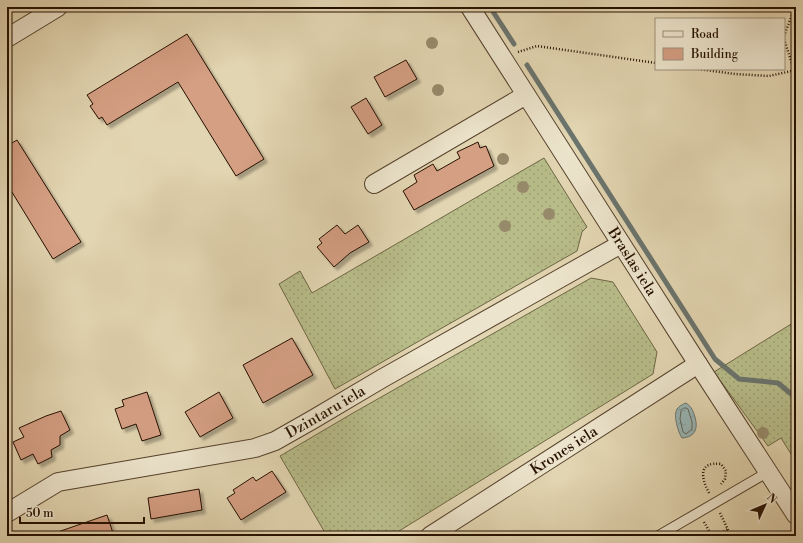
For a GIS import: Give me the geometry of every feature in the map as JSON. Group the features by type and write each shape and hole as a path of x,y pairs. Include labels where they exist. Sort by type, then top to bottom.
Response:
{"street":[{"path":"7,38 58,7"},
{"name":"Braslas iela","path":"470,7 796,515"},
{"path":"374,184 526,95"},
{"name":"Dzintaru iela","path":"7,513 58,482 255,448 274,441 621,244"},
{"name":"Krones iela","path":"430,536 698,364"}],"lane":[{"path":"658,536 768,472"}],"path":[{"path":"785,33 794,7"},
{"path":"705,70 735,74 769,76 795,70 785,42"},
{"path":"502,58 537,46 655,63"},
{"path":"712,489 708,491 704,483 703,471 707,466 713,463 721,464 726,471 725,478 716,488"},
{"path":"716,536 728,529"}],"green space":[{"path":"544,158 587,227 582,232 577,251 335,389 279,284 300,271 312,293"},
{"path":"591,278 613,282 657,352 653,374 391,536 327,536 280,456"},
{"path":"796,321 796,462 781,438 768,446 714,372"}],"water":[{"path":"686,403 694,413 696,428 693,434 682,438 676,424 676,412 679,407"}],"building":[{"path":"187,34 264,159 236,176 178,82 107,125 102,117 99,119 90,106 93,104 87,95"},
{"path":"406,60 417,79 385,97 374,77"},
{"path":"366,98 382,125 368,134 351,107"},
{"path":"17,140 81,242 53,259 7,184 7,146"},
{"path":"478,142 480,148 486,146 494,166 414,210 403,191 417,182 414,175 433,164 437,171 460,158 457,152"},
{"path":"337,225 345,234 358,225 369,242 350,253 334,267 317,247 322,243 319,239"},
{"path":"292,338 313,375 263,403 243,365"},
{"path":"147,392 161,435 142,441 136,424 122,429 115,409 124,406 122,400"},
{"path":"219,392 233,418 200,437 185,412"},
{"path":"61,411 70,430 60,436 60,445 51,450 52,457 38,464 33,454 21,460 13,442 24,437 19,428"},
{"path":"272,471 286,492 241,520 227,498 235,493 233,490 253,477 256,481"},
{"path":"199,489 202,510 151,519 148,498"},
{"path":"107,515 114,536 53,536 52,534"}],"waterway":[{"path":"490,7 514,44"},
{"path":"527,65 715,359 739,379 778,383 796,398"}]}
